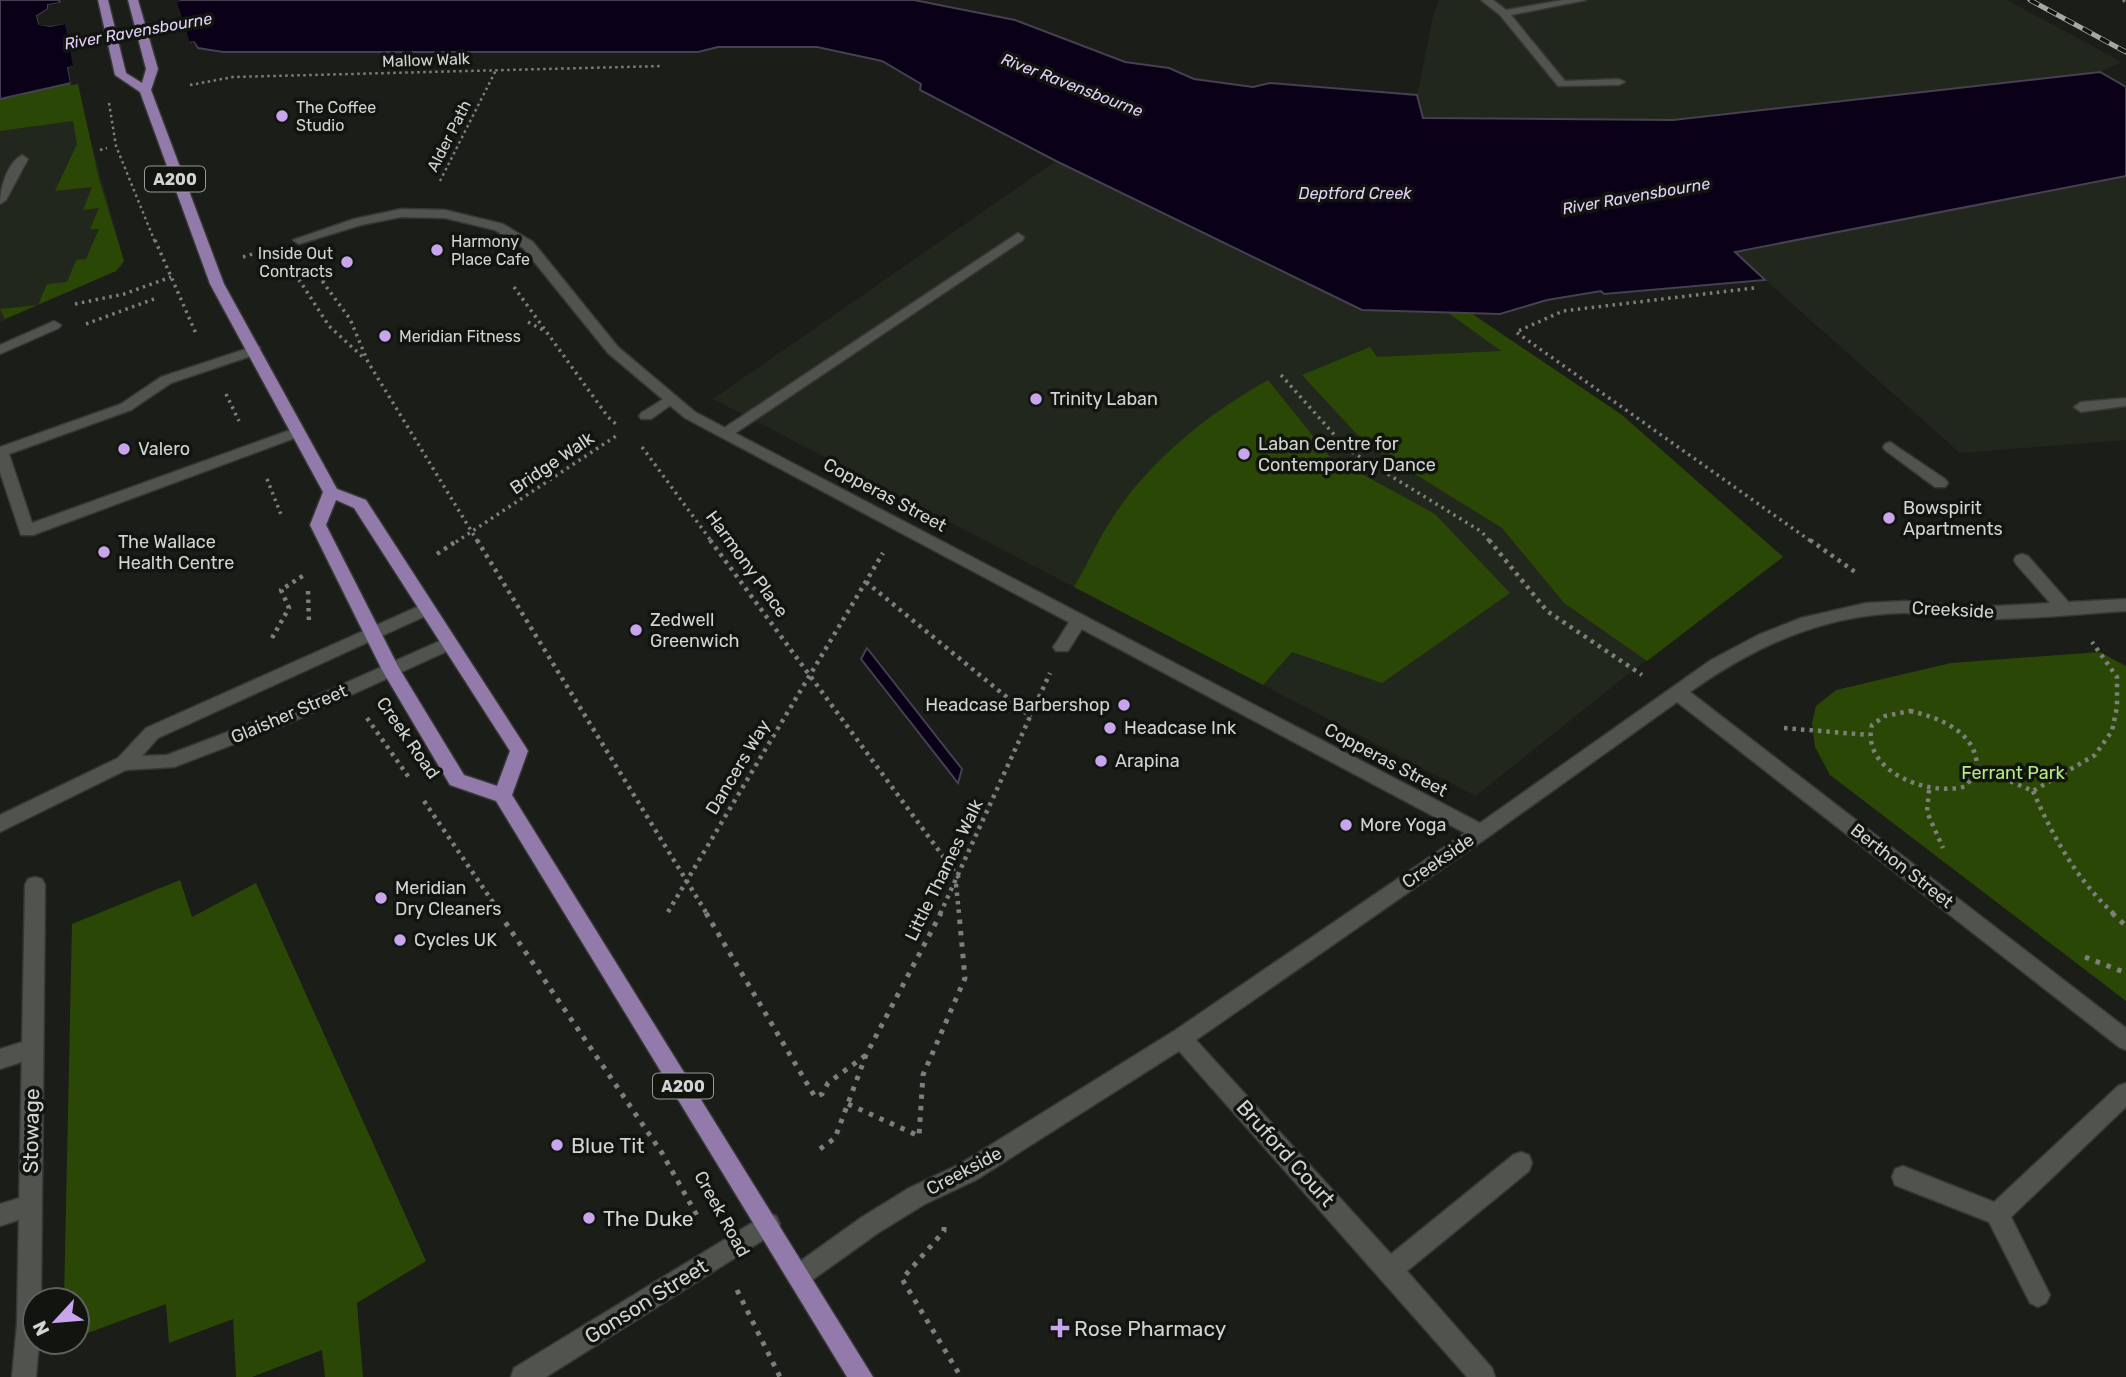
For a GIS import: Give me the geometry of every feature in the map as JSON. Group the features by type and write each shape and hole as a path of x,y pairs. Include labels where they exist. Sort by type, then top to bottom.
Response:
{"main road":[{"path":"103,0 121,75 145,90 152,69 133,0"},
{"name":"A200","path":"145,90 169,165 217,284 331,492"},
{"path":"331,492 360,504 519,751 503,796"},
{"name":"Creek Road","path":"331,492 318,525 391,670 457,780 503,796 861,1377"}],"street":[{"path":"1486,0 1504,13 1562,84 1619,82"},
{"path":"1504,13 1581,0"},
{"path":"0,200 22,159"},
{"name":"Copperas Street","path":"299,240 358,222 401,214 424,213 487,222 512,234 528,245 613,350 690,415 1481,832"},
{"path":"726,433 1018,237"},
{"path":"0,350 54,325"},
{"path":"255,350 166,380 126,407 1,452 27,531 298,432"},
{"path":"646,416 670,399"},
{"path":"2081,407 2126,402"},
{"path":"1890,447 1940,483"},
{"path":"2022,560 2065,609"},
{"name":"Creekside","path":"800,1275 870,1225 917,1196 968,1172 1181,1038 1481,832 1677,692 1741,652 1807,622 1866,609 1905,607 1976,613 2126,604"},
{"name":"Glaisher Street","path":"124,763 152,733 426,608"},
{"path":"1062,647 1079,620"},
{"name":"Glaisher Street","path":"3,817 124,763 169,762 247,733 448,643"},
{"name":"Berthon Street","path":"1677,692 2126,1040"},
{"name":"Stowage","path":"24,1377 29,1324 35,885"},
{"name":"Bruford Court","path":"1181,1038 1483,1377"},
{"path":"0,1059 32,1049"},
{"path":"1997,1214 2126,1093"},
{"path":"1390,1270 1521,1163"},
{"path":"1903,1177 1997,1214 2038,1296"},
{"path":"0,1215 29,1206"},
{"name":"Gonson Street","path":"523,1377 768,1224"}],"path":[{"name":"Mallow Walk","path":"190,85 233,77 663,66"},
{"name":"Alder Path","path":"424,213 496,69"},
{"path":"109,103 116,146 170,278 253,448 287,530"},
{"path":"100,150 107,148"},
{"path":"259,265 300,281 329,326 368,362"},
{"path":"314,270 350,319 368,362 688,878 815,1097 822,1094 828,1083 866,1055"},
{"path":"148,285 156,282"},
{"name":"Harmony Place","path":"512,284 608,418 648,452 959,878"},
{"path":"1754,288 1563,312 1516,332 1905,607"},
{"path":"144,303 154,299"},
{"path":"528,322 546,332"},
{"path":"1280,375 1348,449 1482,532 1548,611 1633,671 1677,692"},
{"name":"Bridge Walk","path":"438,554 474,533 646,416"},
{"name":"Dancers Way","path":"668,912 889,543"},
{"path":"300,564 309,596 309,626 324,656"},
{"path":"270,640 278,632 289,608 281,590 304,575"},
{"path":"866,582 1031,717"},
{"path":"2033,791 2095,755 2112,731 2117,707 2117,677 2065,609"},
{"name":"Little Thames Walk","path":"820,1149 835,1138 866,1055 959,878 1062,647"},
{"name":"Creek Road","path":"347,690 413,784"},
{"path":"1902,712 1927,715 1944,721 1965,737 1978,756 1979,768 1974,779 1964,787 1948,791 1929,789 1910,783 1886,768 1871,748 1869,735 1872,725 1881,717 1902,712"},
{"path":"1779,727 1869,735"},
{"path":"1979,768 2033,791 2050,834 2076,875 2126,926"},
{"path":"1929,789 1927,812 1945,854"},
{"name":"Creek Road","path":"418,792 662,1153 719,1255 780,1377"},
{"path":"848,1104 919,1136 923,1075 965,978 956,884"},
{"path":"2073,953 2126,973"},
{"path":"944,1231 902,1279 961,1377"}],"shaded area":[{"path":"1439,0 2007,0 2122,62 2100,72 1673,120 1423,118 1417,95 1433,16"},
{"path":"85,119 124,261 122,266 0,322 0,131"},
{"name":"Laban Centre for Contemporary Dance","path":"1056,161 1362,310 1471,313 1622,415 1783,557 1626,676 1476,796 713,399"},
{"path":"2126,176 2126,440 1960,453 1734,252"}],"green space":[{"path":"0,0 59,0 60,3 48,5 37,15 68,68 71,85 78,84 99,179 124,261 116,271 38,305 47,284 67,282 76,260 86,259 99,229 90,229 99,208 83,210 92,187 55,191 77,144 73,121 0,131"},
{"path":"37,305 5,319 0,309"},
{"path":"1447,312 1471,313 1622,415 1783,557 1647,661 1564,603 1502,528 1365,443 1302,375 1370,347 1377,357 1501,351"},
{"path":"1268,380 1329,456 1435,514 1510,593 1382,683 1292,652 1263,685 1074,587 1108,525 1145,476 1203,423"},
{"name":"Ferrant Park","path":"2100,652 2126,666 2126,1001 1830,775 1815,747 1812,723 1816,706 1836,690 1951,663"},
{"path":"180,880 192,917 256,883 426,1261 357,1303 363,1377 325,1377 322,1350 252,1377 236,1377 233,1319 169,1343 166,1304 91,1332 91,1286 64,1286 72,924"}],"water":[{"name":"Deptford Creek","path":"0,0 59,0 60,3 48,5 48,9 37,16 39,24 50,26 181,0 914,0 1015,20 1125,62 1169,68 1194,79 1253,87 1270,83 1417,95 1423,118 1673,120 2100,72 2126,87 2126,176 1735,252 1765,280 1604,294 1601,291 1547,300 1500,314 1362,310 1056,161 920,90 921,84 882,61 817,47 718,47 698,52 223,52 198,48 194,42 68,68 71,83 0,99"},
{"path":"867,648 962,769 958,783 861,659"}],"pier":[{"path":"181,0 177,2 190,43 194,42 198,51 193,46 72,71 74,83 71,85 68,68 73,66 65,24 39,25 37,16 48,9 48,5 63,2 61,6 52,8 41,17 41,21 50,23"}],"railway":[{"path":"2030,0 2126,52"}],"place":[{"name":"The Coffee Studio","path":"282,116"},
{"name":"Harmony Place Cafe","path":"437,250"},
{"name":"Inside Out Contracts","path":"347,262"},
{"name":"Meridian Fitness","path":"385,336"},
{"name":"Trinity Laban","path":"1036,399"},
{"name":"Valero","path":"124,449"},
{"name":"Laban Centre for Contemporary Dance","path":"1244,454"},
{"name":"Bowspirit Apartments","path":"1889,518"},
{"name":"The Wallace Health Centre","path":"104,552"},
{"name":"Zedwell Greenwich","path":"636,630"},
{"name":"Headcase Barbershop","path":"1124,705"},
{"name":"Headcase Ink","path":"1110,728"},
{"name":"Arapina","path":"1101,761"},
{"name":"More Yoga","path":"1346,825"},
{"name":"Meridian Dry Cleaners","path":"381,898"},
{"name":"Cycles UK","path":"400,940"},
{"name":"Blue Tit","path":"557,1145"},
{"name":"The Duke","path":"589,1218"},
{"name":"Rose Pharmacy","path":"1060,1328"}],"water label":[{"name":"River Ravensbourne","path":"138,31"},
{"name":"River Ravensbourne","path":"1072,85"},
{"name":"River Ravensbourne","path":"1636,196"}]}
